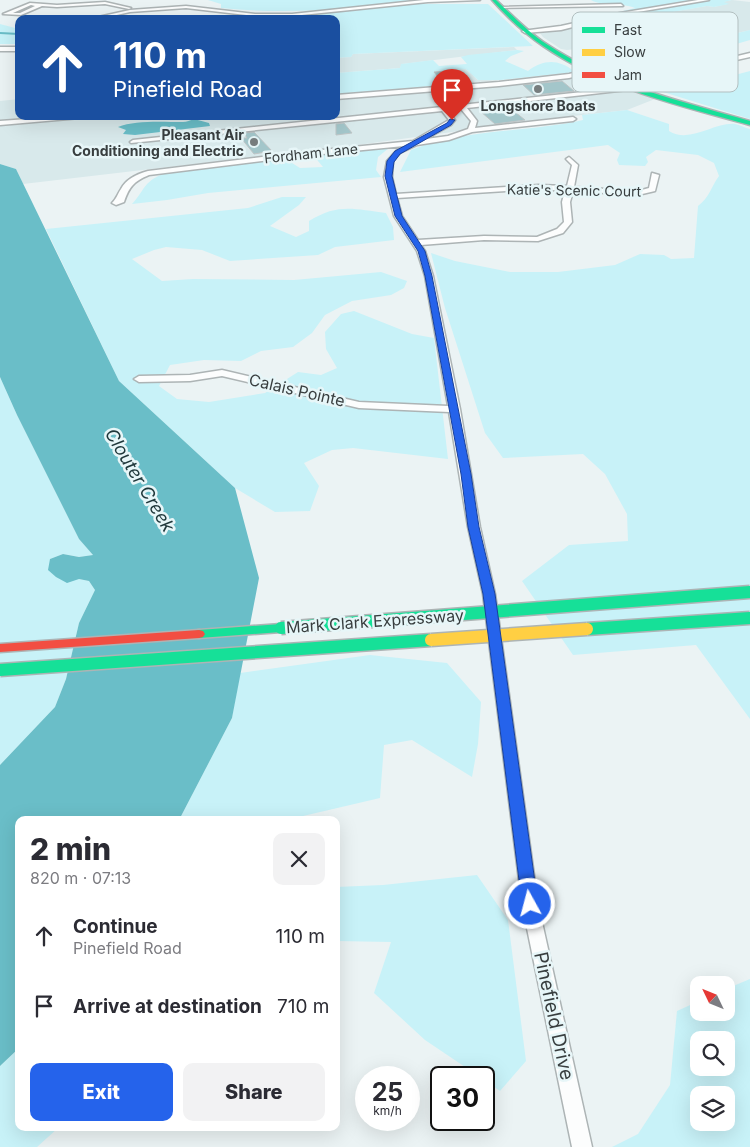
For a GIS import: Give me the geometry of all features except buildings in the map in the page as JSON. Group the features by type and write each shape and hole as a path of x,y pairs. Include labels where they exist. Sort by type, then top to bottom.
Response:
{"main road":[{"path":"498,4 525,30 546,46 572,60"},
{"path":"660,92 750,124"},
{"name":"Mark Clark Expressway","path":"0,648 750,592"},
{"name":"Mark Clark Expressway","path":"0,670 750,618"}],"street":[{"path":"110,15 134,10 186,7 256,15 292,15 438,0"},
{"path":"418,2 478,0"},
{"path":"542,0 569,0"},
{"path":"632,12 707,0"},
{"path":"41,5 21,14 5,14 26,5 99,2 118,4 134,10"},
{"path":"498,4 620,5"},
{"path":"525,30 561,28 572,25"},
{"path":"0,49 15,49"},
{"path":"340,97 500,84 572,75"},
{"path":"133,142 600,92"},
{"path":"463,107 474,121 471,130 573,119"},
{"path":"415,143 449,124 452,120 444,109"},
{"path":"0,123 43,120"},
{"name":"Fordham Lane","path":"116,203 121,200 122,194 129,182 148,173 302,154 415,143 449,138 471,130"},
{"name":"Pinefield Drive","path":"415,143 398,152 390,161 388,176 398,216 421,251 428,276 455,409 474,527 489,594 530,904 582,1147"},
{"path":"415,242 484,238 538,238 560,231 568,222 566,202 575,169 575,164 569,159"},
{"name":"Katie's Scenic Court","path":"393,196 522,187 629,193 644,192 652,188 655,175"},
{"name":"Calais Pointe","path":"139,379 190,378 222,373 359,405 455,409"}],"shaded area":[{"path":"208,0 421,0 346,8 271,11 221,8 221,4"},
{"path":"591,0 732,0 724,2 729,4 673,12 619,12 635,8"},
{"path":"732,0 750,2 750,30 738,33 738,12 671,12 727,4 722,2"},
{"path":"410,4 488,4 533,46 353,54 351,57 340,58 340,15 297,15"},
{"path":"0,24 15,28 15,44 0,44"},
{"path":"572,26 572,49 561,49 540,33"},
{"path":"750,30 750,40 738,43 738,33"},
{"path":"514,47 517,50 402,64 400,68 340,73 340,58 351,57 353,54"},
{"path":"524,51 511,56 505,61 528,71 540,64 552,62 569,68 572,72 501,80 478,80 466,69 434,72 445,85 340,94 340,73 400,68 401,64 433,60 439,66 467,64 461,57"},
{"path":"466,69 478,80 501,80 446,85 434,72"},
{"path":"750,71 750,119 663,92 738,92 738,74"},
{"path":"572,77 572,92 632,92 655,99 627,110 365,144 23,184 16,169 0,164 0,101 15,99 15,120 340,120 340,97 532,82"},
{"path":"627,110 669,124 669,131 677,134 694,134 727,124 735,124 750,129 750,719 696,645 573,655 522,581 569,545 628,541 627,514 605,474 583,454 503,458 485,433 445,308 431,253 455,261 510,272 558,272 615,265 640,254 664,255 671,259 694,258 698,206 707,196 719,176 714,163 698,155 656,150 646,157 648,162 645,166 619,165 617,160 620,153 608,145 400,172 411,150 432,143 474,134 562,124 583,120 582,115"},
{"path":"390,147 378,157 376,170 381,177 208,193 132,204 148,183 163,174 284,158 300,168 323,167 313,155"},
{"path":"282,197 306,197 299,205 270,226 296,237 309,231 309,221 319,215 338,210 355,209 386,213 393,227 394,240 335,247 318,255 230,261 202,250 166,247 132,259 162,281 193,279 294,280 381,272 407,281 404,288 391,295 352,301 325,315 312,333 293,347 261,351 241,361 204,360 170,365 159,386 177,399 209,402 265,393 298,372 321,375 337,368 326,349 325,332 341,314 354,311 412,334 434,338 448,459 353,448 332,450 304,463 319,486 310,511 275,512 235,488 119,381 46,229 248,208"},
{"path":"0,377 79,539 93,555 79,557 63,554 50,559 79,579 89,581 95,590 79,623 66,679 55,707 0,765"},
{"path":"370,655 447,663 481,702 478,744 472,777 412,740 384,745 380,798 303,816 181,816 232,718 240,673"},
{"path":"477,875 508,920 526,1061 500,1091 495,1088 495,1066 464,1066 425,1040 374,993 391,942 340,941 340,887 383,885"},
{"path":"750,979 750,1147 612,1147 638,1134 670,1085 677,1011 690,1005 690,1021 735,1021 735,985"},
{"path":"15,1052 15,1131 55,1131 37,1147 0,1147 0,1066"}],"water":[{"path":"198,120 209,123 210,126 135,135 123,134 126,130 118,127 140,122 184,122"},
{"name":"Clouter Creek","path":"0,164 16,169 119,381 235,488 259,578 232,718 181,816 15,816 15,1052 0,1066 0,765 55,707 66,679 79,623 95,590 89,581 79,579 67,583 48,570 50,559 63,554 79,557 93,555 79,539 0,377"}],"waterway":[{"path":"0,33 15,34"}],"traffic: fast":[{"path":"494,0 539,41 572,61"},
{"path":"645,92 750,123"},
{"path":"281,628 750,592"},
{"path":"587,629 750,618"},
{"path":"199,634 281,628"},
{"path":"0,670 431,640"}],"traffic: jam":[{"path":"0,648 199,634"}],"traffic: slow":[{"path":"431,640 587,629"}],"place":[{"name":"Longshore Boats","path":"538,89"},
{"name":"Pleasant Air Conditioning and Electric","path":"254,142"}],"route":[{"path":"452,120 449,124 398,152 390,161 388,176 398,216 421,251 428,276 455,409 474,527 489,594 530,904"}]}
